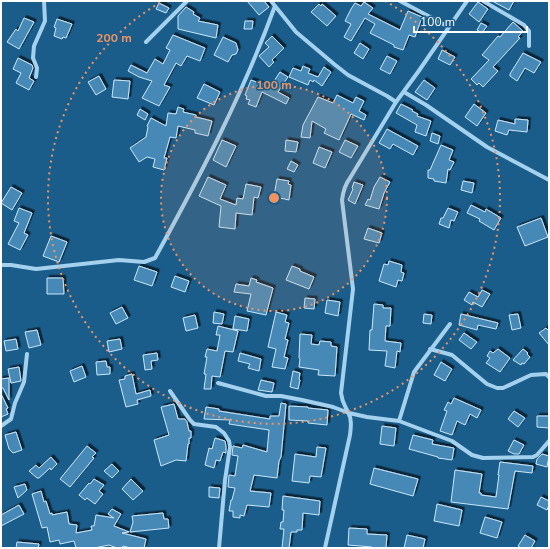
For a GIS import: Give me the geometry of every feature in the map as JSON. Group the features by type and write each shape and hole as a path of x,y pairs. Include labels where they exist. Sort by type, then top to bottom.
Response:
{"street":[{"path":"36,77 36,65 33,58 34,46 45,21 44,1"},
{"path":"146,42 187,1"},
{"path":"271,1 296,32 334,64 348,74 396,102"},
{"path":"400,1 449,27"},
{"path":"325,548 350,435 351,424 349,413 342,402 341,393 353,289 342,193 396,102 467,1"},
{"path":"483,1 524,25 529,31 529,46"},
{"path":"1,265 36,269 119,260 144,262 155,258 195,184 233,106 261,44 275,6"},
{"path":"404,92 426,105 487,148 549,180"},
{"path":"399,421 414,372 450,324"},
{"path":"430,349 452,355 487,384 497,388 503,388 531,375 546,374 549,377"},
{"path":"1,426 11,419 15,403 24,382 28,354"},
{"path":"218,383 266,396 281,396 333,407 366,417 399,421 452,441 472,455 483,458 532,457 537,455 549,441"},
{"path":"170,391 194,424 216,427 224,433 229,441 230,447 225,480 219,548"}],"building":[{"path":"247,1 264,1 269,7 259,15"},
{"path":"492,1 514,1 509,10"},
{"path":"364,2 373,8 368,14 400,30 408,11 422,17 415,37 409,35 403,50 394,47 394,45 370,33 375,24 365,18 351,41 344,37 351,24 345,21 351,9 355,3 361,6"},
{"path":"478,2 488,9 479,22 469,14"},
{"path":"159,3 169,8 166,13 156,9"},
{"path":"319,4 321,6 322,4 336,16 327,26 311,12"},
{"path":"186,7 200,18 198,21 218,25 216,38 178,29 178,16"},
{"path":"24,18 34,22 19,49 7,42 16,29 18,31"},
{"path":"57,19 72,24 66,38 63,37 62,39 54,36 56,28 54,27"},
{"path":"245,21 253,21 252,29 244,29"},
{"path":"513,22 523,31 518,37 520,38 493,67 498,71 483,87 479,83 477,85 471,79 489,60 482,55 498,36 500,37"},
{"path":"481,23 487,26 482,33 477,30"},
{"path":"173,35 205,48 200,61 187,56 181,66 176,63 164,85 170,87 159,106 142,98 152,81 139,77 128,71 131,65 147,73 155,59 163,64 170,50 166,48"},
{"path":"272,36 284,48 272,60 274,62 269,67 259,56 269,47 265,43"},
{"path":"223,37 236,43 238,50 236,54 232,55 228,62 214,55"},
{"path":"360,43 369,49 363,59 354,53"},
{"path":"442,50 455,57 450,65 438,59"},
{"path":"523,53 541,62 534,73 525,68 517,81 510,76 510,74"},
{"path":"387,56 397,61 390,74 380,69"},
{"path":"18,58 32,65 33,68 29,78 34,81 29,90 16,83 21,73 13,69"},
{"path":"303,66 310,69 308,73 318,77 324,67 331,72 322,86 314,80 313,82 310,80 308,85 289,77 293,68 301,71"},
{"path":"280,72 288,77 278,92 289,98 286,104 262,92 256,107 248,104 250,100 246,99 247,96 245,95 251,80 270,87"},
{"path":"99,76 106,89 96,95 88,82"},
{"path":"114,80 130,81 128,99 112,97"},
{"path":"424,80 435,88 427,100 415,92"},
{"path":"204,84 220,92 214,105 197,98"},
{"path":"337,95 353,103 356,97 364,101 359,111 366,115 364,120 351,114 339,140 324,133 326,129 312,121 310,138 301,137 303,125 318,97 333,103"},
{"path":"401,104 413,110 412,111 418,114 417,116 431,121 426,136 415,132 417,125 396,113"},
{"path":"474,104 486,113 477,126 465,117"},
{"path":"178,107 184,109 183,112 212,121 208,136 195,133 195,130 178,126 176,138 170,137 164,158 167,158 164,170 153,167 155,159 147,157 139,162 130,148 146,137 147,126 151,118 166,126 168,113 176,114"},
{"path":"140,109 148,114 145,120 137,115"},
{"path":"515,119 528,120 527,132 509,130 507,135 495,131 498,120 515,124"},
{"path":"387,129 418,146 413,155 393,144 390,149 379,143"},
{"path":"432,133 440,136 438,144 430,141"},
{"path":"222,140 236,146 226,167 213,160"},
{"path":"286,140 298,142 296,152 285,151"},
{"path":"345,140 358,146 351,158 339,152"},
{"path":"441,145 453,150 449,160 454,162 450,170 448,169 446,183 434,181 434,179 428,178 428,170 430,170"},
{"path":"319,147 332,152 325,168 313,163"},
{"path":"291,161 298,165 294,172 287,169"},
{"path":"208,177 226,185 220,199 236,205 237,198 243,199 246,184 261,187 258,198 254,197 252,215 236,213 235,229 219,227 221,206 199,196"},
{"path":"380,177 390,182 384,193 379,209 365,205 368,199 370,200 374,187"},
{"path":"277,179 289,181 288,184 291,185 289,200 274,196"},
{"path":"463,181 474,183 472,193 461,190"},
{"path":"354,182 363,185 355,204 348,200 353,189"},
{"path":"11,187 22,193 12,210 1,203"},
{"path":"471,205 485,212 486,209 501,218 494,230 479,221 480,219 467,213"},
{"path":"19,208 32,213 24,233 28,235 20,250 8,244 19,223 14,221"},
{"path":"448,208 458,212 454,221 451,220 449,228 439,224"},
{"path":"541,218 548,237 525,246 517,227"},
{"path":"368,228 382,233 379,243 364,239"},
{"path":"51,236 67,242 59,262 43,256"},
{"path":"389,261 402,265 401,272 404,273 402,281 398,280 396,287 379,281 384,264 388,265"},
{"path":"139,266 157,272 152,286 134,280"},
{"path":"292,266 314,277 309,289 286,280"},
{"path":"175,276 189,281 185,292 171,287"},
{"path":"47,278 63,278 64,294 47,294"},
{"path":"251,278 257,280 256,282 273,288 266,315 247,311 251,294 234,292 236,284 249,286"},
{"path":"482,290 490,294 482,307 473,302 472,305 464,300 469,292 478,297"},
{"path":"305,298 315,299 314,309 304,308"},
{"path":"327,300 340,302 338,316 325,313"},
{"path":"374,304 383,305 383,308 391,308 390,326 386,326 385,341 401,343 400,352 397,351 395,368 385,366 387,351 369,350"},
{"path":"122,307 128,318 116,324 110,313"},
{"path":"214,312 224,314 222,324 213,323"},
{"path":"276,312 287,315 285,322 289,323 285,339 288,340 284,357 288,358 285,369 272,367 276,349 268,347"},
{"path":"424,314 432,315 431,324 423,323"},
{"path":"461,314 498,323 496,329 478,325 477,330 459,325"},
{"path":"518,314 521,328 512,330 509,315"},
{"path":"195,315 198,328 186,331 183,318"},
{"path":"235,316 249,319 247,331 233,329"},
{"path":"218,326 238,331 233,352 225,351 220,377 212,376 211,389 204,389 206,374 204,374 207,357 205,357 207,349 217,351 220,335 216,335"},
{"path":"546,328 549,331 549,345 539,333"},
{"path":"37,330 41,345 29,348 25,332"},
{"path":"464,333 477,342 471,349 459,340"},
{"path":"300,334 312,335 311,344 319,345 320,341 331,342 331,346 337,347 335,376 318,375 319,370 299,367"},
{"path":"16,339 18,349 6,351 4,341"},
{"path":"120,339 122,349 109,352 107,341"},
{"path":"498,349 510,358 500,372 486,363 490,358 487,356 490,351 493,353"},
{"path":"523,349 530,357 524,364 522,363 521,365 513,360"},
{"path":"157,353 158,360 151,361 152,369 145,370 143,355"},
{"path":"240,353 261,359 259,371 248,368 250,364 238,361"},
{"path":"106,361 107,367 110,367 110,374 97,375 96,362"},
{"path":"441,362 452,369 445,381 434,375"},
{"path":"82,366 86,377 74,382 70,371"},
{"path":"19,367 21,381 11,383 8,369"},
{"path":"293,371 300,373 298,389 290,387"},
{"path":"132,374 136,394 150,390 151,396 137,400 138,404 126,407 119,380 125,379 125,376"},
{"path":"9,378 9,400 3,388 1,388 1,379"},
{"path":"261,380 274,383 272,392 258,390"},
{"path":"1,394 8,408 6,409 8,414 1,417"},
{"path":"454,398 481,410 477,418 470,414 465,425 457,421 452,435 440,431 447,411 444,410 448,402 451,404"},
{"path":"281,403 286,404 281,457 279,461 277,478 254,475 250,491 271,493 269,507 247,505 244,516 240,515 240,518 233,517 233,511 229,511 235,488 228,487 229,475 235,476 238,456 232,455 233,446 242,448 243,445 267,452 269,430 229,424 230,420 204,419 206,407 219,409 219,411 270,419 270,416 279,416"},
{"path":"174,404 178,419 185,419 187,422 189,431 191,431 191,438 189,438 186,461 176,460 161,466 154,440 169,435 161,407"},
{"path":"289,406 328,410 327,425 308,423 308,421 289,420"},
{"path":"514,411 525,418 518,427 508,419"},
{"path":"537,416 549,416 549,428 537,427"},
{"path":"382,426 396,428 394,446 380,444"},
{"path":"16,432 22,450 13,453 9,449 5,435"},
{"path":"413,435 433,440 432,444 454,448 452,460 438,458 409,449"},
{"path":"215,438 225,441 226,453 223,452 220,461 216,460 214,468 205,465 209,448 212,449"},
{"path":"514,440 524,445 519,454 514,454 508,451"},
{"path":"87,446 96,453 92,457 94,458 70,487 60,479"},
{"path":"317,447 326,448 321,477 310,476 309,483 292,481 295,454 316,457"},
{"path":"542,454 549,456 547,467 536,464 537,459"},
{"path":"51,457 57,464 39,478 29,471 36,465 39,468"},
{"path":"500,462 533,466 532,473 515,471 508,509 451,502 455,470 482,474 479,493 481,493 481,495 496,497"},
{"path":"112,464 119,471 112,478 104,471"},
{"path":"374,468 418,479 413,496 370,484"},
{"path":"94,479 104,485 99,491 103,494 95,504 87,498 85,500 79,495"},
{"path":"131,479 143,491 133,500 122,489"},
{"path":"25,484 27,490 18,498 14,487"},
{"path":"209,487 220,488 219,498 209,497"},
{"path":"41,491 44,502 46,501 50,514 52,513 52,515 67,512 69,524 77,525 76,533 92,530 91,526 94,526 96,515 114,518 108,514 112,509 121,514 114,526 129,532 122,533 146,539 144,548 131,548 123,546 122,548 117,548 109,545 94,548 76,548 74,541 60,544 59,540 50,542 47,527 42,528 32,494"},
{"path":"283,496 320,501 319,515 303,513 302,530 291,532 289,548 282,548 284,529 280,529 281,522 283,522"},
{"path":"541,497 549,501 547,510 537,505"},
{"path":"437,504 462,510 459,526 434,521"},
{"path":"19,505 24,514 1,526 1,515"},
{"path":"163,513 164,519 168,519 169,528 130,532 133,522 132,516"},
{"path":"485,517 502,522 497,538 480,533"},
{"path":"349,528 367,529 367,534 387,535 386,548 348,545"},
{"path":"407,535 425,539 423,548 404,548"},
{"path":"525,535 535,541 531,548 521,548 518,546"},
{"path":"17,542 39,544 38,548 16,548"}]}
